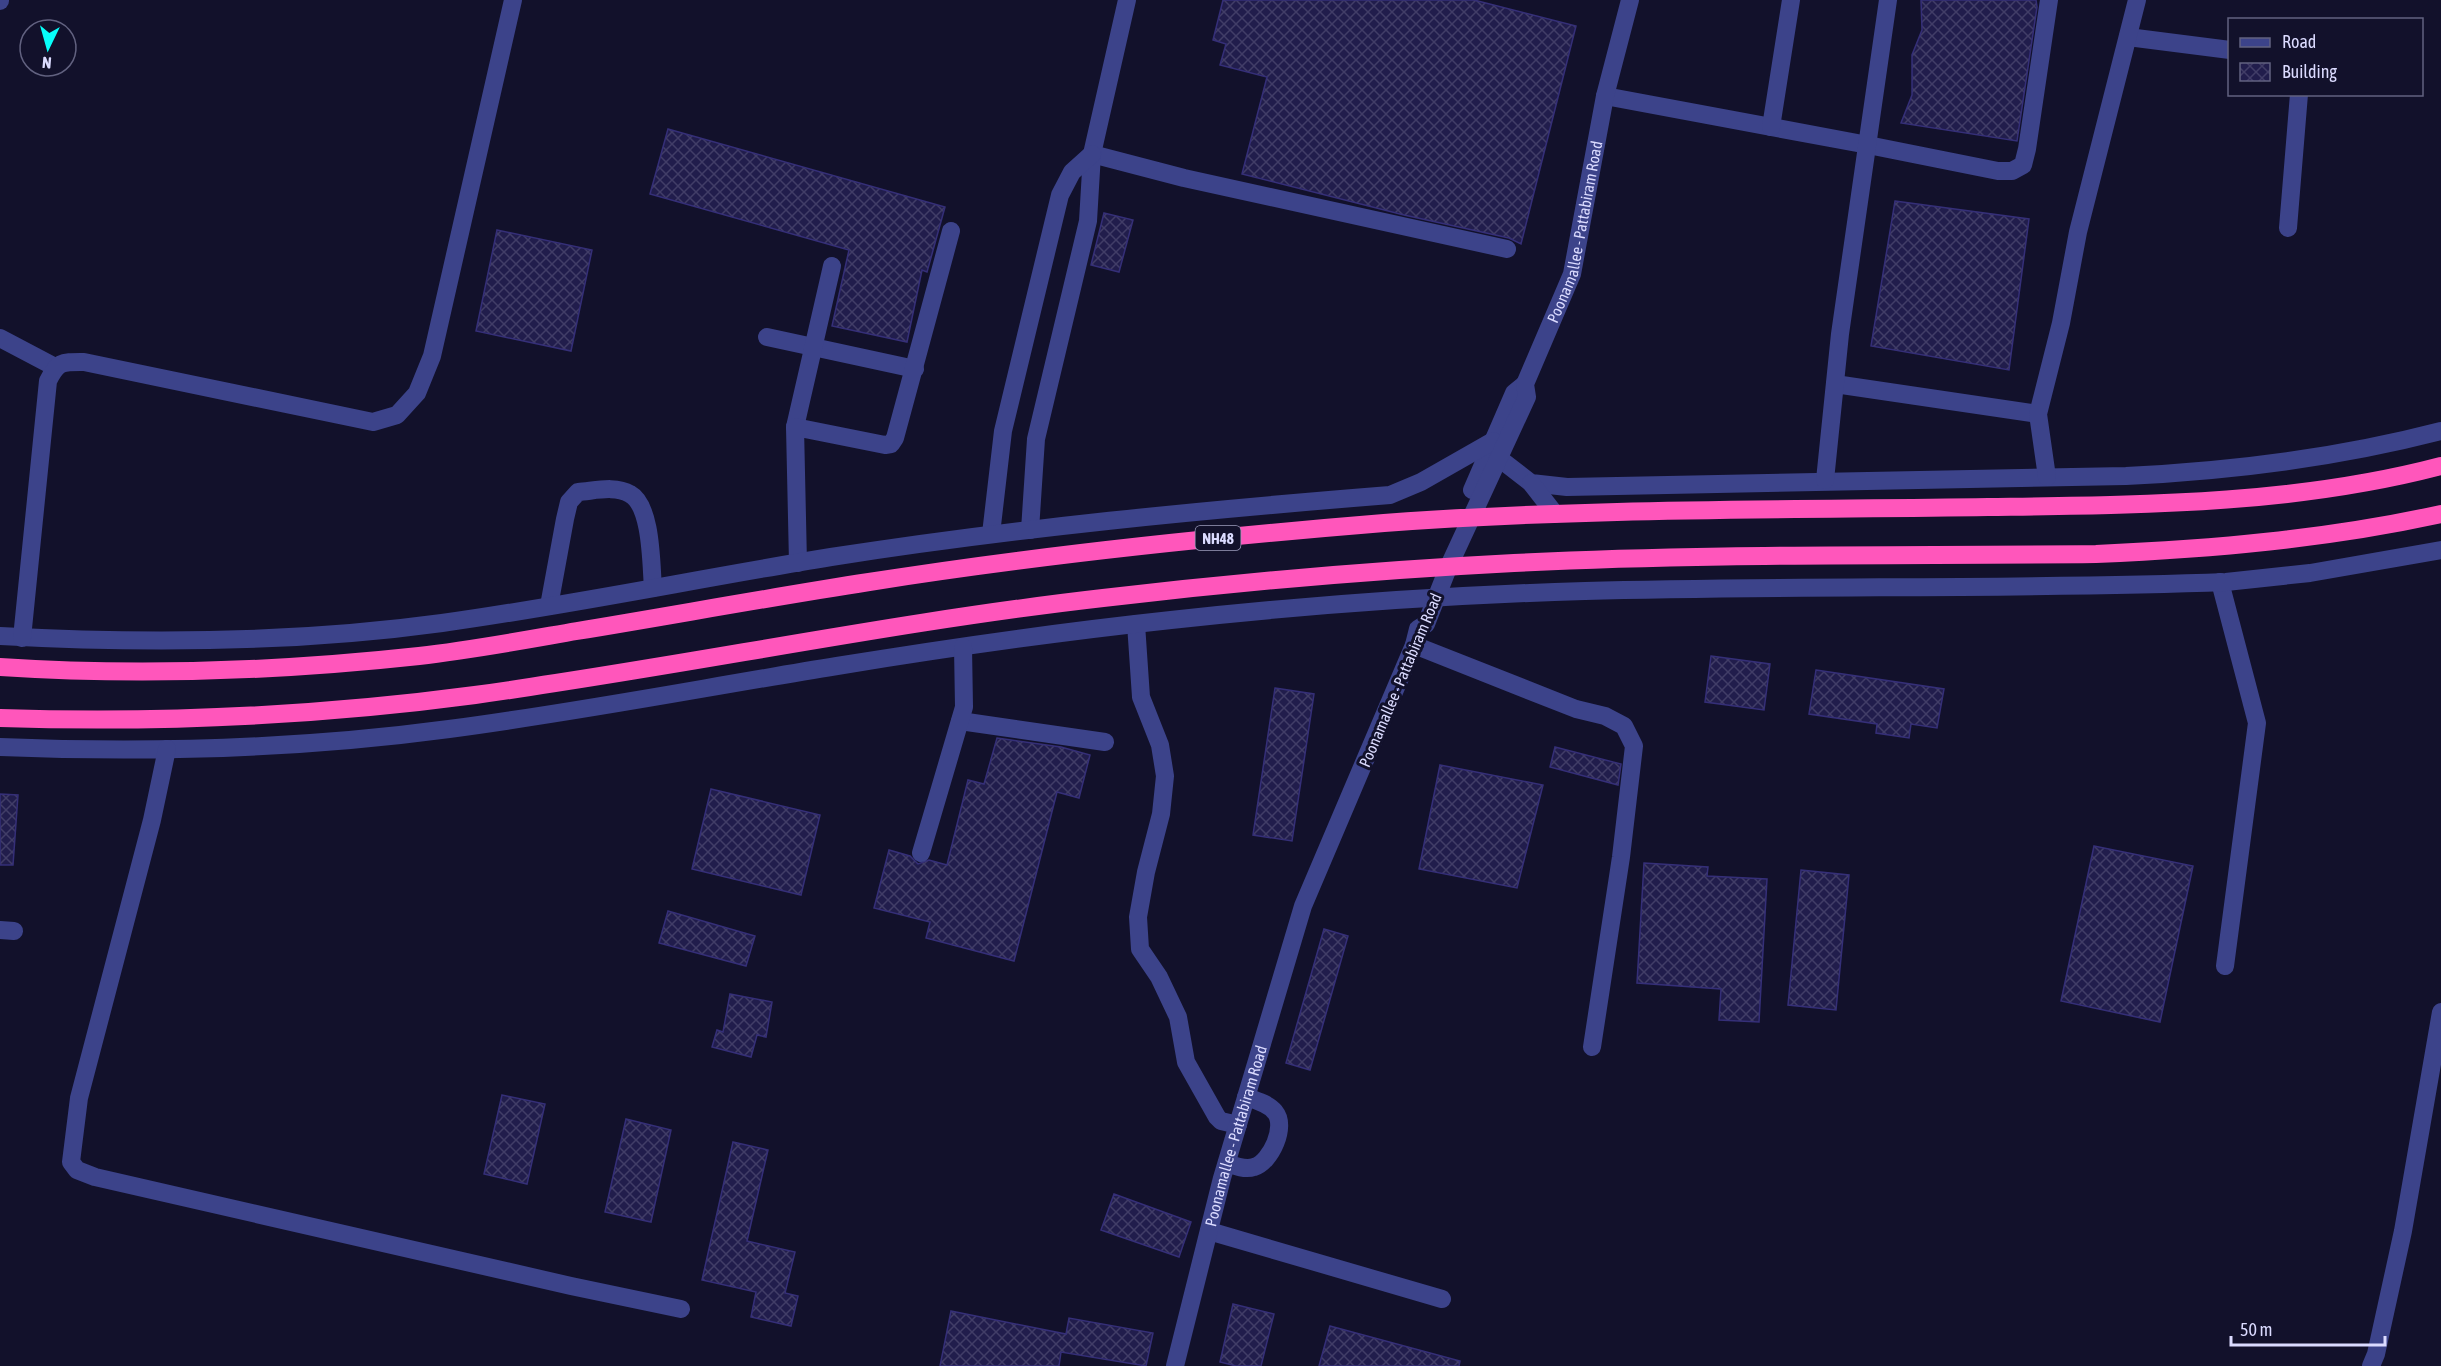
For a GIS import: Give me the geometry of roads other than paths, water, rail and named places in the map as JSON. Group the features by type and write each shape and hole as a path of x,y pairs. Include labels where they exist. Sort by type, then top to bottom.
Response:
{"highway":[{"name":"NH48","path":"0,667 136,671 257,667 422,656 876,581 1246,535 1466,518 1555,514 2157,504 2262,496 2352,485 2441,466"},
{"path":"0,718 72,720 232,717 414,702 621,672 893,627 1100,598 1371,572 1593,560 2096,554 2168,551 2242,546 2441,514"}],"street":[{"path":"22,638 48,381 55,368 64,362 84,362 373,422 397,415 417,393 432,356 513,0"},
{"path":"1030,530 1036,439 1088,220 1092,154 1127,0"},
{"name":"Poonamallee - Pattabiram Road","path":"1175,1366 1227,1163 1303,906 1416,637 1416,619 1430,598 1466,518 1500,459 1527,397 1525,384 1572,274 1605,96 1630,0"},
{"path":"1771,127 1791,0"},
{"path":"1825,480 1840,334 1888,0"},
{"path":"1605,96 1998,171 2012,171 2023,165 2049,0"},
{"path":"2047,477 2038,414 2061,323 2078,232 2137,0"},
{"path":"2128,38 2228,50"},
{"path":"2288,228 2299,96"},
{"path":"1092,154 1184,178 1507,249"},
{"path":"991,534 1003,431 1060,195 1072,172 1092,154"},
{"path":"795,427 885,445 891,444 899,430 951,231"},
{"path":"798,563 795,427 832,266"},
{"path":"767,337 915,369"},
{"path":"0,338 55,368"},
{"path":"1466,518 1493,441 1514,393 1525,384"},
{"path":"1835,384 2038,414"},
{"path":"1530,483 1567,487 2185,473 2353,452 2441,431"},
{"path":"0,636 158,640 306,636 440,623 798,563 991,534 1180,513 1390,495 1421,482 1493,441"},
{"path":"1500,459 1530,483 1555,514"},
{"path":"549,606 564,519 569,502 578,492 614,489 630,494 640,504 646,523 653,588"},
{"path":"0,747 69,750 167,749 318,742 444,730 963,647 1136,624 1293,608 1430,598 1582,591 2220,582 2310,573 2441,550"},
{"path":"2220,582 2257,723 2225,966"},
{"path":"1136,624 1141,697 1160,745 1165,776 1161,814 1146,872 1138,917 1140,949 1159,977 1178,1017 1183,1051 1190,1070 1221,1121 1238,1125"},
{"path":"1416,637 1576,709 1605,716 1624,726 1634,746 1621,857 1592,1047"},
{"path":"921,853 960,721 964,701 963,647"},
{"path":"960,721 1105,742"},
{"path":"167,749 152,820 79,1098 71,1162 77,1170 117,1182 681,1309"},
{"path":"2371,1366 2376,1354 2403,1231 2441,1012"},
{"path":"1227,1163 1252,1168 1262,1164 1274,1147 1278,1131 1278,1117 1275,1110 1246,1097"},
{"path":"1209,1231 1442,1299"}]}
